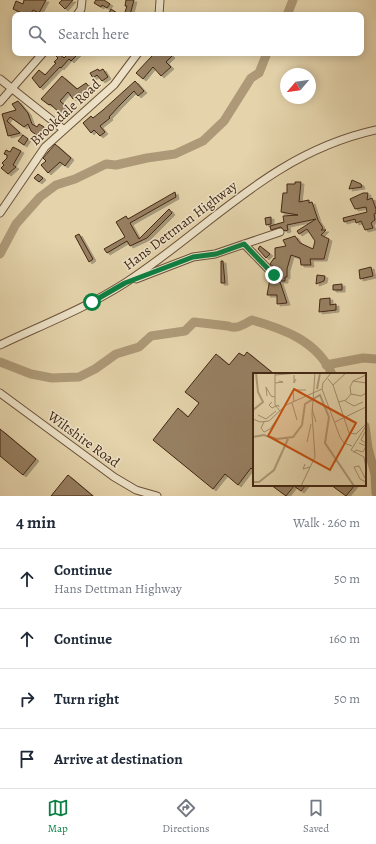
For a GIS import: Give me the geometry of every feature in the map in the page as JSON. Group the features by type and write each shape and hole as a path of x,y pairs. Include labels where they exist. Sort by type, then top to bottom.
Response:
{"street":[{"path":"79,12 81,9 82,0"},
{"path":"158,12 160,0"},
{"path":"0,102 40,56"},
{"name":"Brookdale Road","path":"0,213 39,155 63,129 114,85 136,56"},
{"path":"0,79 63,129"},
{"name":"Hans Dettman Highway","path":"0,345 82,308 125,283 148,268 235,199 289,164 345,138 376,130"},
{"path":"125,283 193,257 216,254 280,232"},
{"path":"244,244 274,275"},
{"name":"Wiltshire Road","path":"0,394 114,478 136,490 157,496"}],"building":[{"path":"24,0 46,0 40,12 33,10 32,12 20,12 13,9 16,1 23,4"},
{"path":"62,0 73,0 65,9 59,3"},
{"path":"96,0 104,0 110,4 107,8 102,5 101,7 94,3"},
{"path":"126,0 134,0 131,12 125,12 127,6 125,6"},
{"path":"56,56 62,56 64,58 66,56 76,56 71,61 69,59 61,68 60,67 40,88 32,78 39,70 45,75 56,63 54,62 58,58"},
{"path":"152,56 172,56 166,62 171,67 161,76 153,67 143,79 136,73"},
{"path":"98,69 99,71 103,69 108,77 102,81 97,75 93,78 90,73"},
{"path":"62,76 77,89 86,83 90,88 87,90 88,92 78,100 76,97 73,99 68,92 60,101 68,108 62,115 50,104 49,105 41,99"},
{"path":"135,81 144,91 138,96 134,91 120,105 109,117 110,118 100,126 105,132 100,136 94,130 91,133 83,123 91,116 93,118 103,110"},
{"path":"18,101 28,113 32,124 37,127 39,124 44,127 39,137 31,131 28,124 24,127 10,117 7,121 20,133 8,136 2,114 16,110 12,104"},
{"path":"23,135 28,139 24,145 18,141"},
{"path":"55,144 71,158 65,166 60,162 48,173 41,165 46,161 43,158"},
{"path":"13,147 21,151 13,165 16,167 8,174 1,168 4,165 2,163 7,158 7,155 4,154 6,150 10,152"},
{"path":"38,174 43,178 39,182 34,178"},
{"path":"352,180 361,184 362,187 349,189"},
{"path":"295,182 301,182 299,202 309,200 309,203 312,202 318,220 323,228 321,230 326,230 321,235 329,239 324,259 310,259 311,265 301,265 300,258 291,255 287,269 287,277 285,277 285,281 279,281 279,271 270,264 274,258 275,259 275,248 286,246 283,240 295,236 300,243 313,249 315,241 307,229 299,234 297,231 316,219 287,225 288,230 285,231 281,227 271,230 270,226 284,222 283,216 298,215 281,212 283,193 287,193 287,184 295,184"},
{"path":"175,192 176,197 130,223 139,239 169,209 172,213 147,238 130,246 127,241 107,253 104,249 125,237 116,222 126,216 128,219"},
{"path":"363,193 368,193 367,200 372,198 376,209 376,213 374,214 375,220 371,223 373,228 365,230 361,221 356,223 355,219 344,222 343,218 367,212 366,207 355,209 350,199"},
{"path":"271,217 271,224 266,225 265,218"},
{"path":"79,234 93,259 89,262 75,236"},
{"path":"260,246 270,254 266,258 258,249"},
{"path":"221,261 223,261 225,283 221,283"},
{"path":"371,267 373,276 360,279 359,270"},
{"path":"317,275 325,276 324,281 316,284"},
{"path":"270,279 280,282 287,303 277,304 277,295 267,295"},
{"path":"342,284 342,290 333,290 333,285"},
{"path":"330,298 330,305 336,304 336,310 319,312 320,299"},
{"path":"247,352 273,373 253,373 253,470 251,468 238,485 225,474 213,489 153,440 178,408 188,417 199,403 185,392 216,354 229,365 239,353 244,356"},
{"path":"0,429 36,459 23,475 0,456"},
{"path":"68,475 93,496 51,496"},
{"path":"272,486 294,486 286,496"},
{"path":"294,486 305,486 301,491"},
{"path":"332,486 354,486 346,496"}],"waterway":[{"path":"288,12 293,0"},
{"path":"0,254 16,224 40,197 56,185 75,179 106,164 116,165 175,154 203,141 224,121 251,78 259,73 266,56"},
{"path":"0,362 31,374 52,378 79,377 95,369 116,354 139,347 151,336 185,331 194,322 234,327 240,326 252,320 287,332 309,345 318,353 331,373"},
{"path":"326,365 363,358 376,359"},
{"path":"366,433 368,448 375,474 376,493"}],"route":[{"path":"92,302 125,283 193,257 216,254 244,244 274,275"}]}
